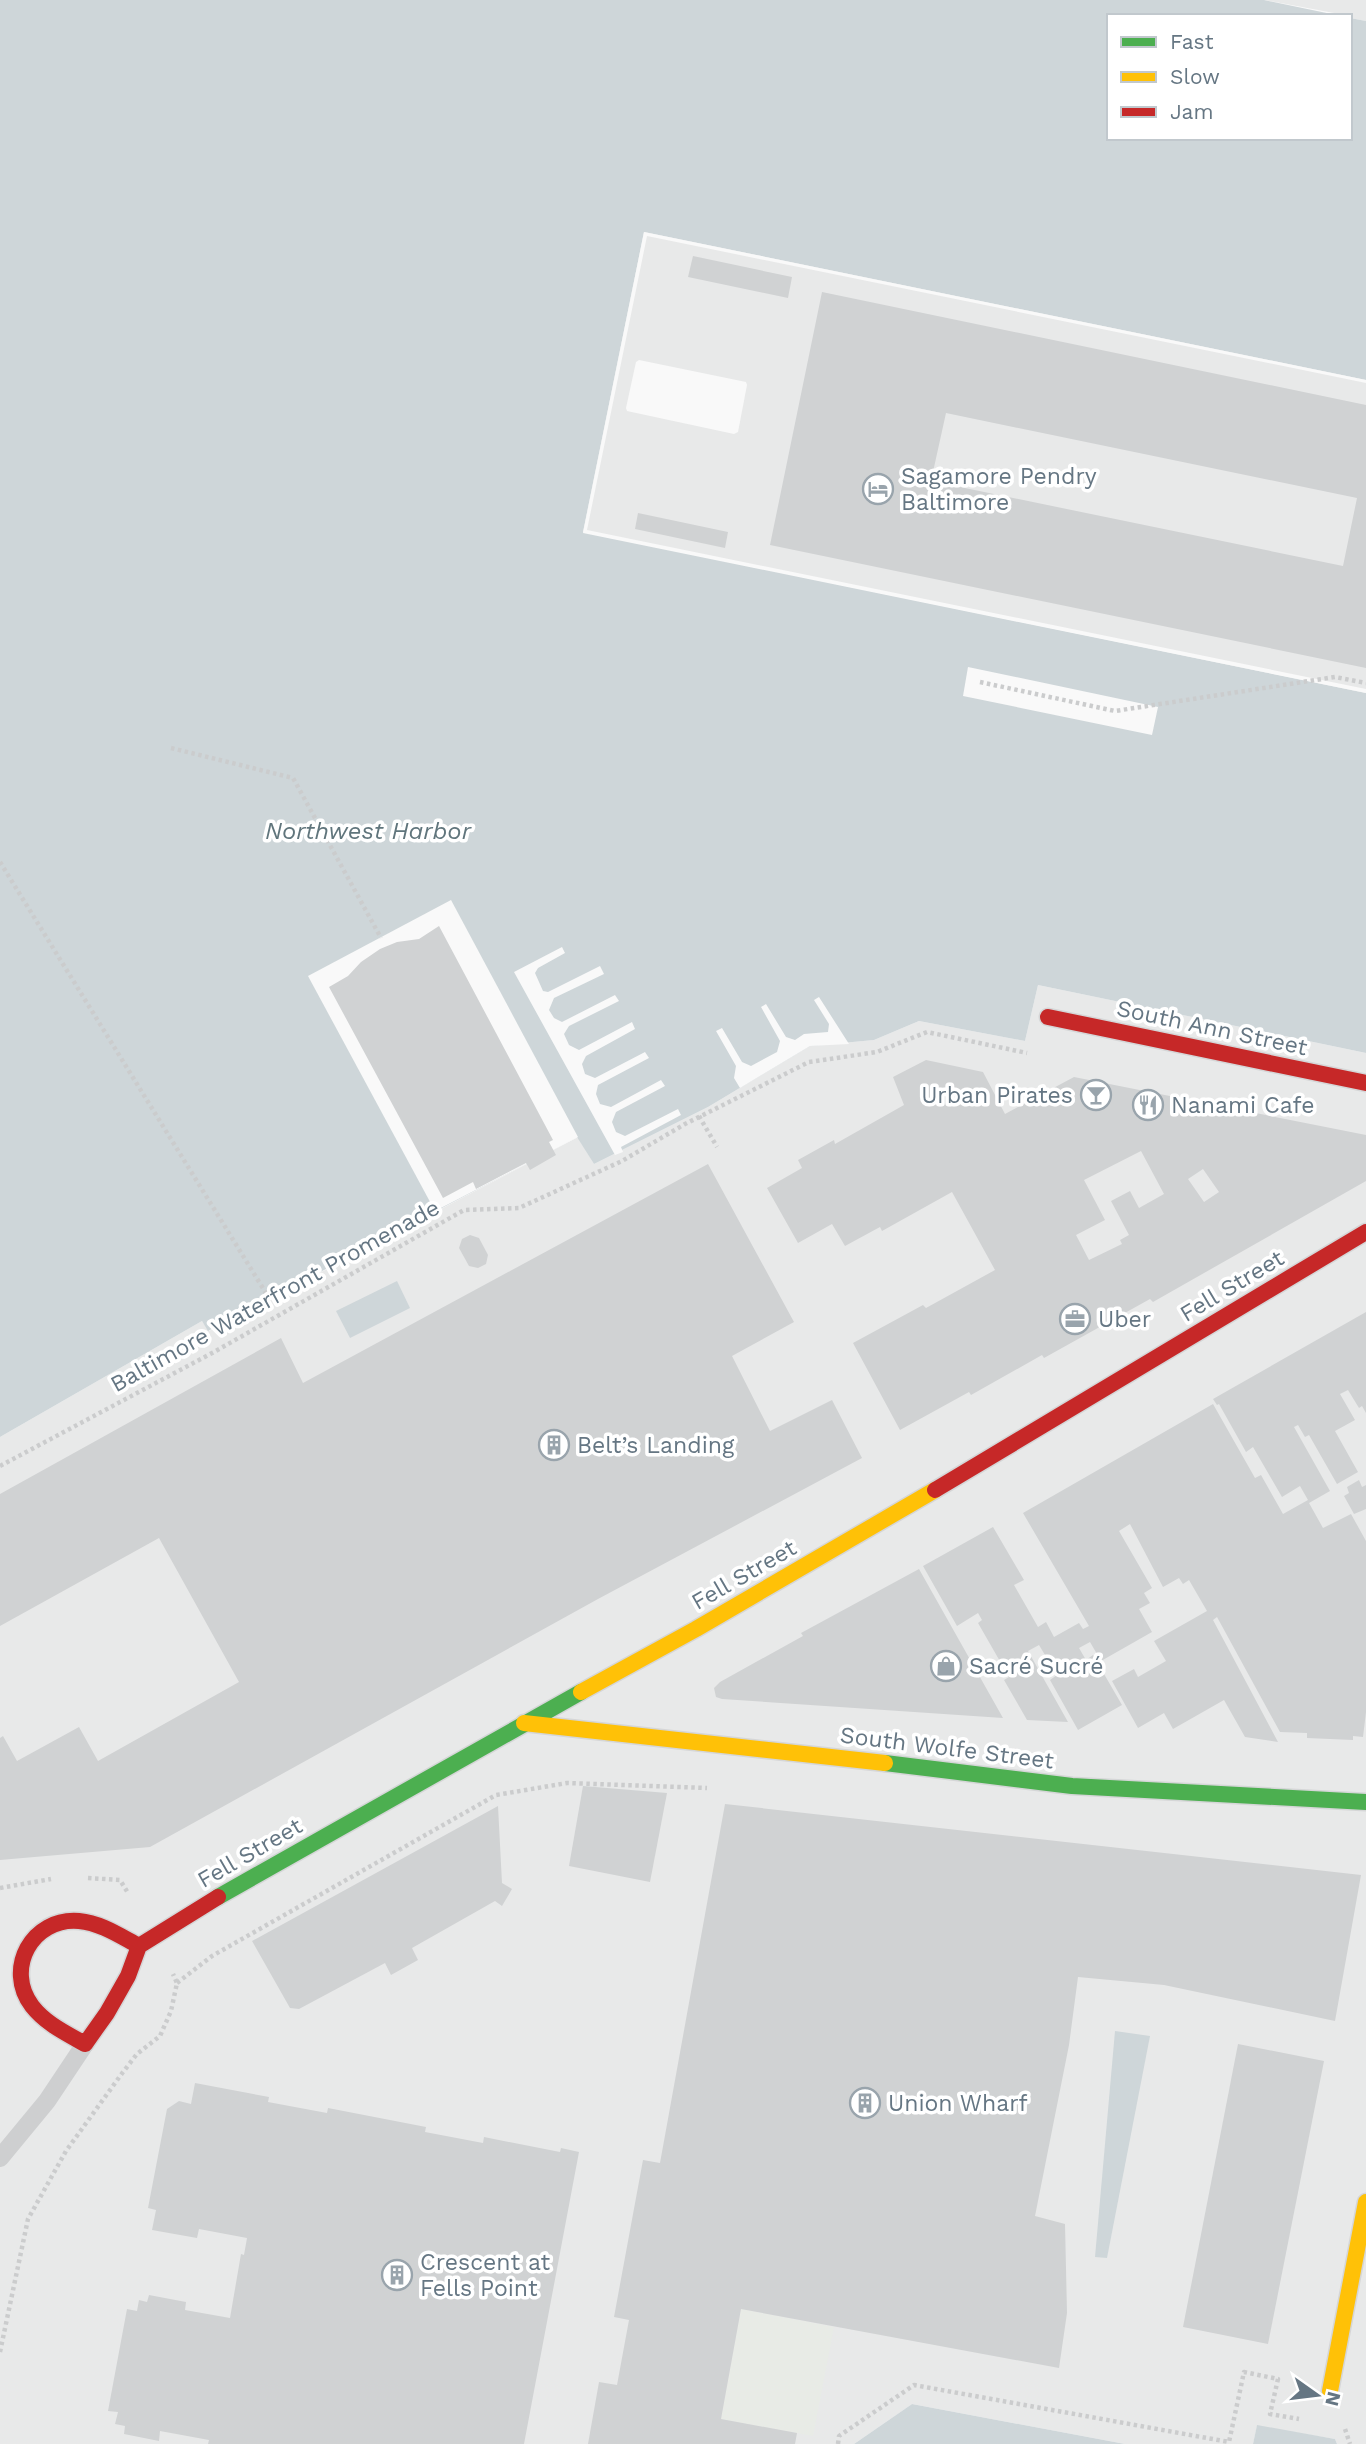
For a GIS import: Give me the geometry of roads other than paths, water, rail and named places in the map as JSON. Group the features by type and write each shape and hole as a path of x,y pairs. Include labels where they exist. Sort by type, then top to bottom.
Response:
{"street":[{"name":"South Ann Street","path":"1048,1017 1366,1083"},
{"name":"Fell Street","path":"139,1946 192,1912 524,1723 696,1629 917,1501 1366,1232"},
{"name":"South Wolfe Street","path":"524,1723 952,1770 1072,1786 1366,1801"},
{"path":"79,1920 103,1927 139,1946 123,1986 85,2043 49,2023 25,1996 19,1976 22,1956 33,1936 55,1922 79,1920"},
{"path":"1330,2391 1366,2202"}],"lane":[{"path":"0,2158 47,2101 85,2043"}],"water":[{"name":"Northwest Harbor","path":"0,0 1264,0 1331,14 1107,14 1107,140 1352,140 1352,18 1366,21 1366,380 644,232 583,532 1366,693 1366,1053 1038,985 1025,1041 919,1021 874,1040 810,1046 708,1107 594,1164 577,1137 208,1331 202,1321 0,1437"},
{"path":"397,1281 410,1308 350,1338 336,1311"},
{"path":"1115,2031 1150,2036 1107,2258 1095,2257"},
{"path":"912,2404 1125,2444 854,2444"},
{"path":"1257,2425 1335,2439 1337,2444 1253,2444"}],"place":[{"name":"Sagamore Pendry Baltimore","path":"878,489"},
{"name":"Urban Pirates","path":"1096,1095"},
{"name":"Nanami Cafe","path":"1148,1105"},
{"name":"Uber","path":"1075,1319"},
{"name":"Belt’s Landing","path":"554,1445"},
{"name":"Sacré Sucré","path":"946,1666"},
{"name":"Union Wharf","path":"865,2103"},
{"name":"Crescent at Fells Point","path":"397,2275"}]}
